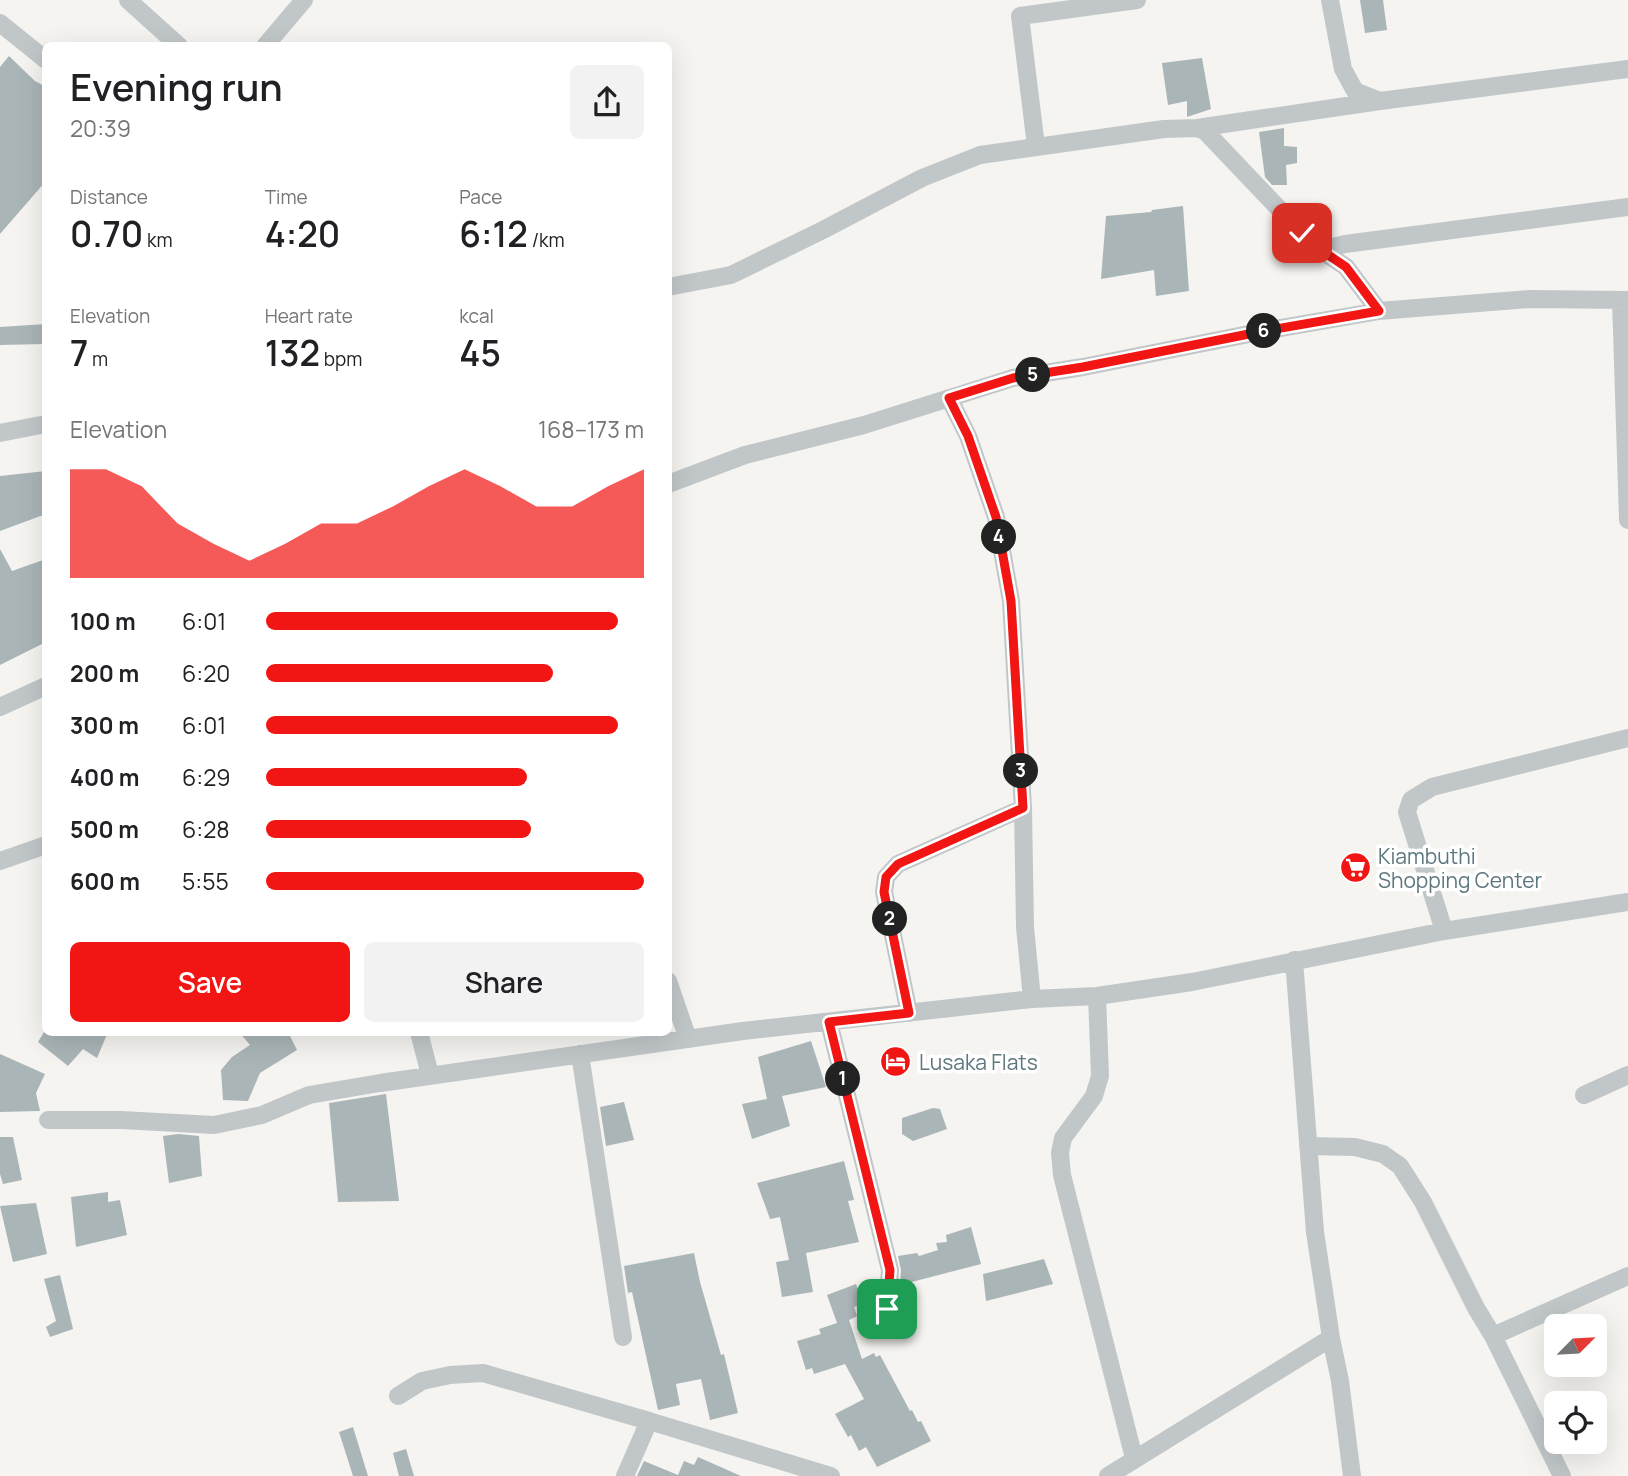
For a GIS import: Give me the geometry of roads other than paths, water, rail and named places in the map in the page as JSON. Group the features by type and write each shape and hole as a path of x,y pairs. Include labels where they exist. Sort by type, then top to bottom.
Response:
{"street":[{"path":"128,0 175,42"},
{"path":"1036,146 1019,8 1137,0"},
{"path":"1330,0 1343,69 1355,91 1380,101"},
{"path":"268,42 299,1"},
{"path":"0,23 42,57"},
{"path":"672,286 730,275 922,178 980,155 1628,69"},
{"path":"1197,128 1205,131 1279,210 1321,250 1346,267 1379,311"},
{"path":"1321,250 1345,244 1628,207"},
{"path":"672,482 744,455 864,425 1013,378 1379,311 1530,299 1625,300 1628,520"},
{"path":"949,398 968,436 996,517 1011,601 1023,808 1025,927 1032,999"},
{"path":"0,433 42,425"},
{"path":"0,707 42,688"},
{"path":"1444,930 1407,812 1411,800 1432,787 1628,738"},
{"path":"909,1013 884,892 886,877 898,864 1023,808"},
{"path":"0,861 42,846"},
{"path":"48,1120 121,1120 214,1125 262,1115 309,1095 430,1075 829,1022 1032,999 1097,996 1192,982 1444,930 1628,902"},
{"path":"1294,960 1315,1232 1340,1381 1352,1476"},
{"path":"672,993 688,1039"},
{"path":"1097,996 1100,1076 1094,1096 1063,1138 1060,1153 1062,1175 1134,1458"},
{"path":"829,1022 890,1270 887,1309"},
{"path":"420,1036 430,1075"},
{"path":"580,1054 623,1337"},
{"path":"1584,1095 1628,1075"},
{"path":"1308,1146 1355,1147 1383,1154 1400,1166 1423,1202 1562,1476"},
{"path":"1493,1336 1628,1276"},
{"path":"1108,1476 1331,1338"},
{"path":"398,1396 422,1381 450,1375 483,1373 831,1476"},
{"path":"625,1476 649,1421"}],"place":[{"name":"Kiambuthi Shopping Center","path":"1355,868"},
{"name":"Lusaka Flats","path":"896,1062"}]}
